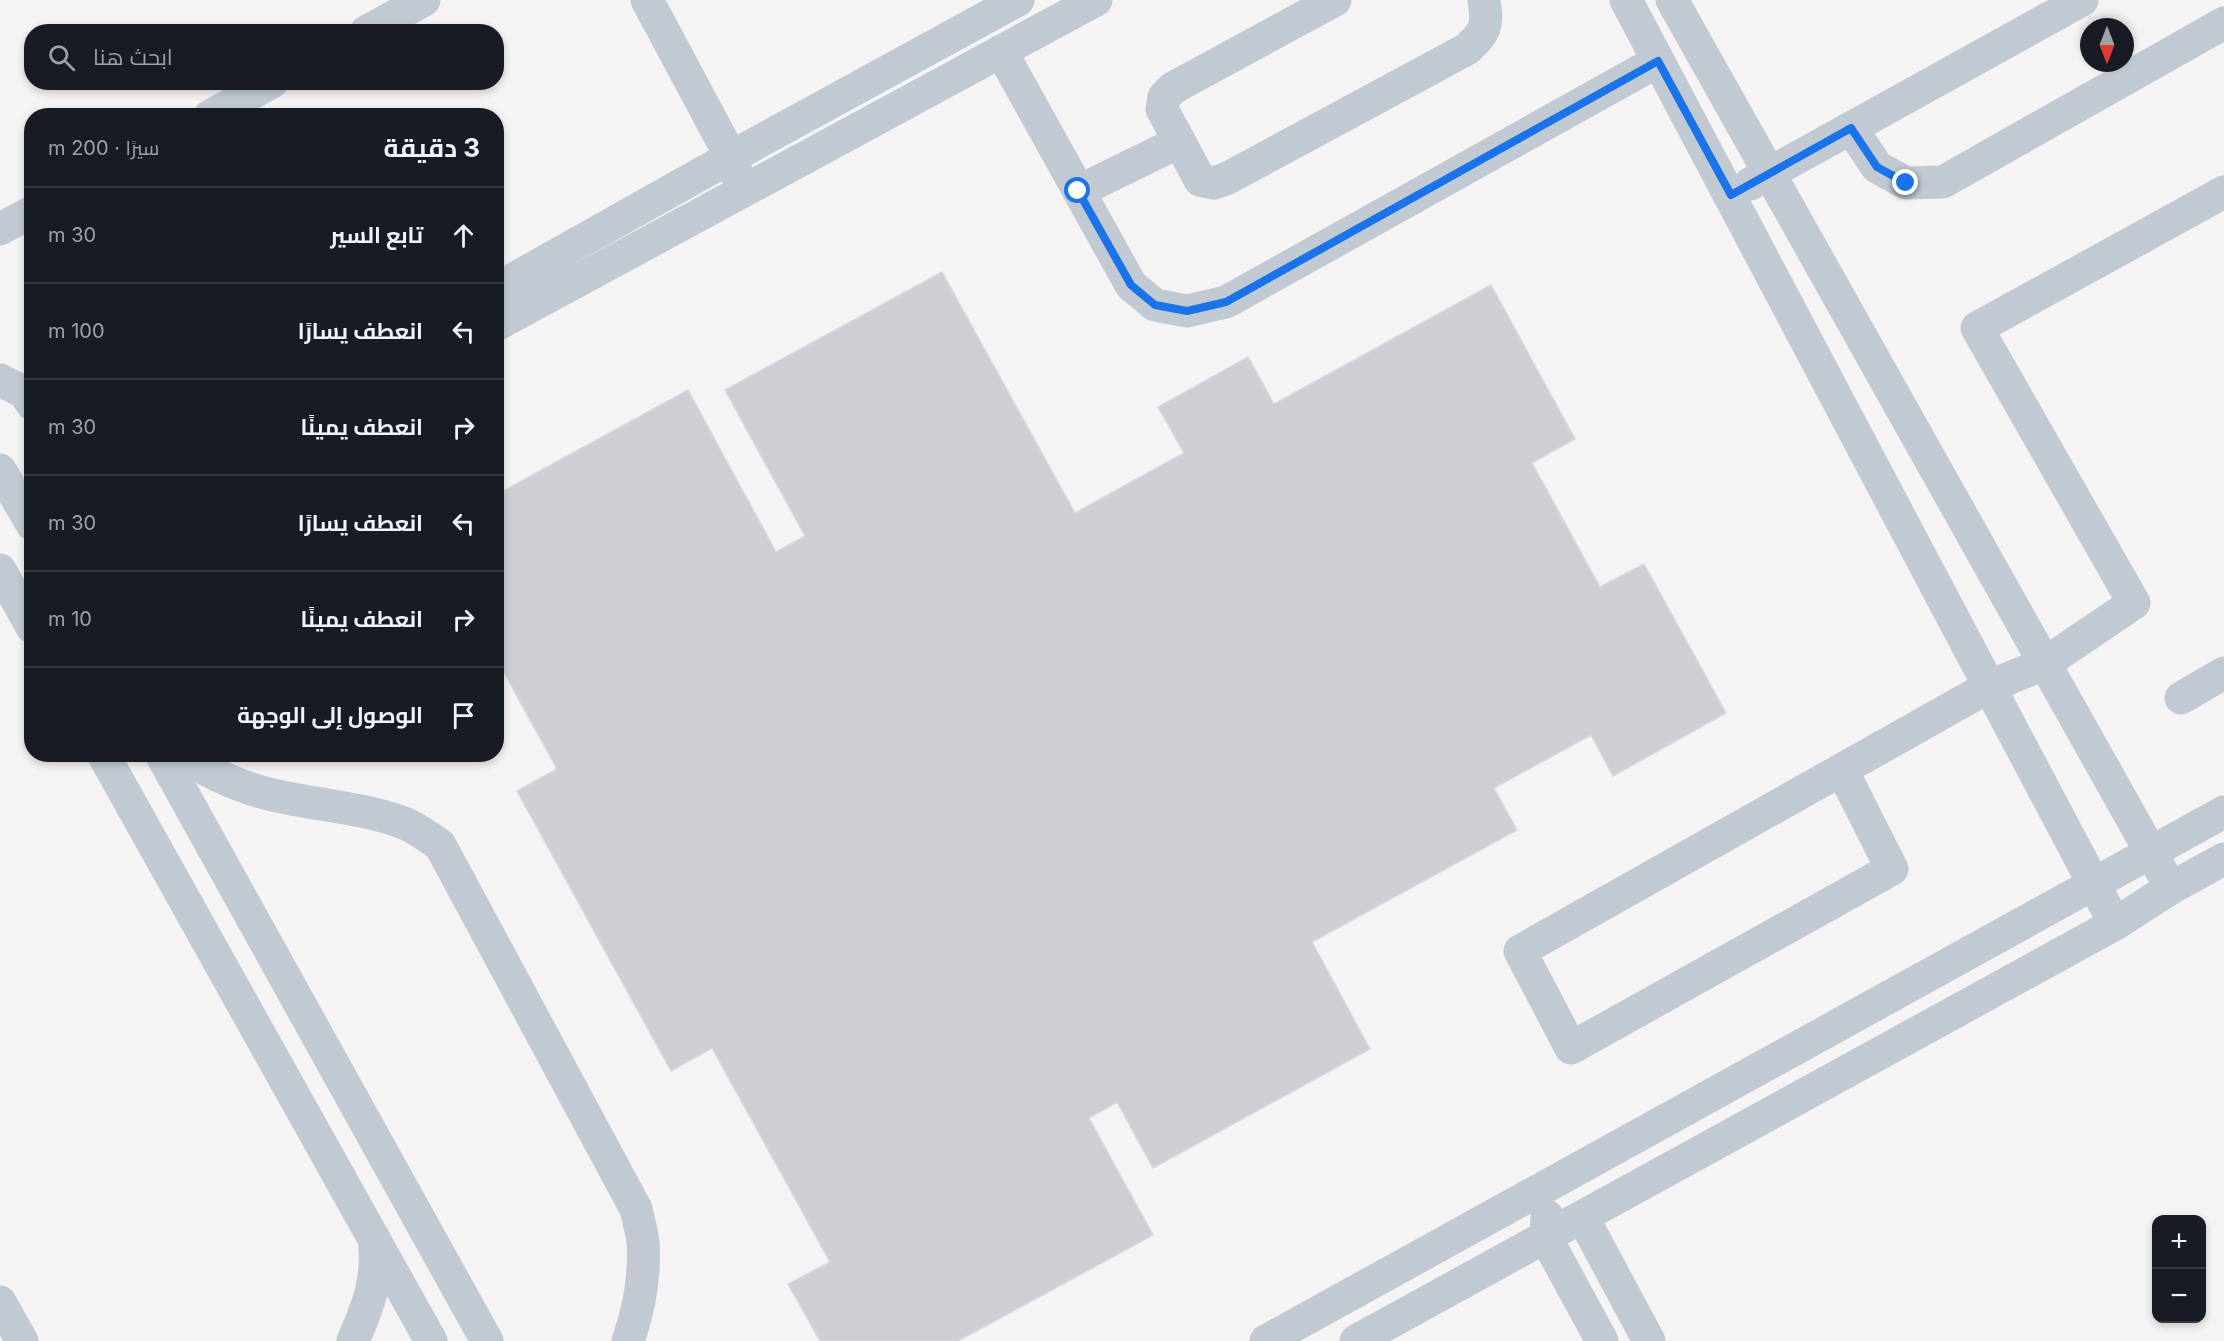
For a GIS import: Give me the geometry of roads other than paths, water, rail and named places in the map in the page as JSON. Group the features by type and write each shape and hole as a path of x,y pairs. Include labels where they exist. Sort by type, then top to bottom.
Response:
{"lane":[{"path":"380,24 424,0"},
{"path":"646,0 731,157 743,190"},
{"path":"504,285 1018,0"},
{"path":"504,321 1096,0"},
{"path":"1335,0 1173,88 1164,97 1162,109 1200,180 1214,183 1226,179 1467,49 1482,36 1487,18 1484,0"},
{"path":"1626,0 2115,924"},
{"path":"1672,0 2171,888"},
{"path":"1731,195 2082,0"},
{"path":"1851,128 1877,167 1906,183 1943,182 2224,23"},
{"path":"1001,51 1131,285 1155,305 1187,311 1226,302 1658,61"},
{"path":"225,108 257,90"},
{"path":"1078,191 1179,142"},
{"path":"1842,770 1892,868 1571,1048 1520,951 1990,686 2044,664 2134,603 1977,328 2224,192"},
{"path":"0,229 24,216"},
{"path":"0,380 24,392"},
{"path":"0,470 24,510"},
{"path":"11,585 24,611"},
{"path":"2181,698 2224,674"},
{"path":"107,762 432,1341"},
{"path":"165,762 487,1341"},
{"path":"192,762 258,791 305,803 365,813 406,824 440,844 636,1209 643,1240 642,1276 636,1317 628,1341"},
{"path":"1266,1341 2093,882 2224,812"},
{"path":"1356,1341 2115,924 2171,888 2224,859"},
{"path":"1602,1341 1546,1238 1547,1217 1559,1199 1642,1132"},
{"path":"1583,1218 1649,1341"},
{"path":"353,1341 374,1284 376,1256 374,1236"},
{"path":"0,1302 22,1341"}]}
